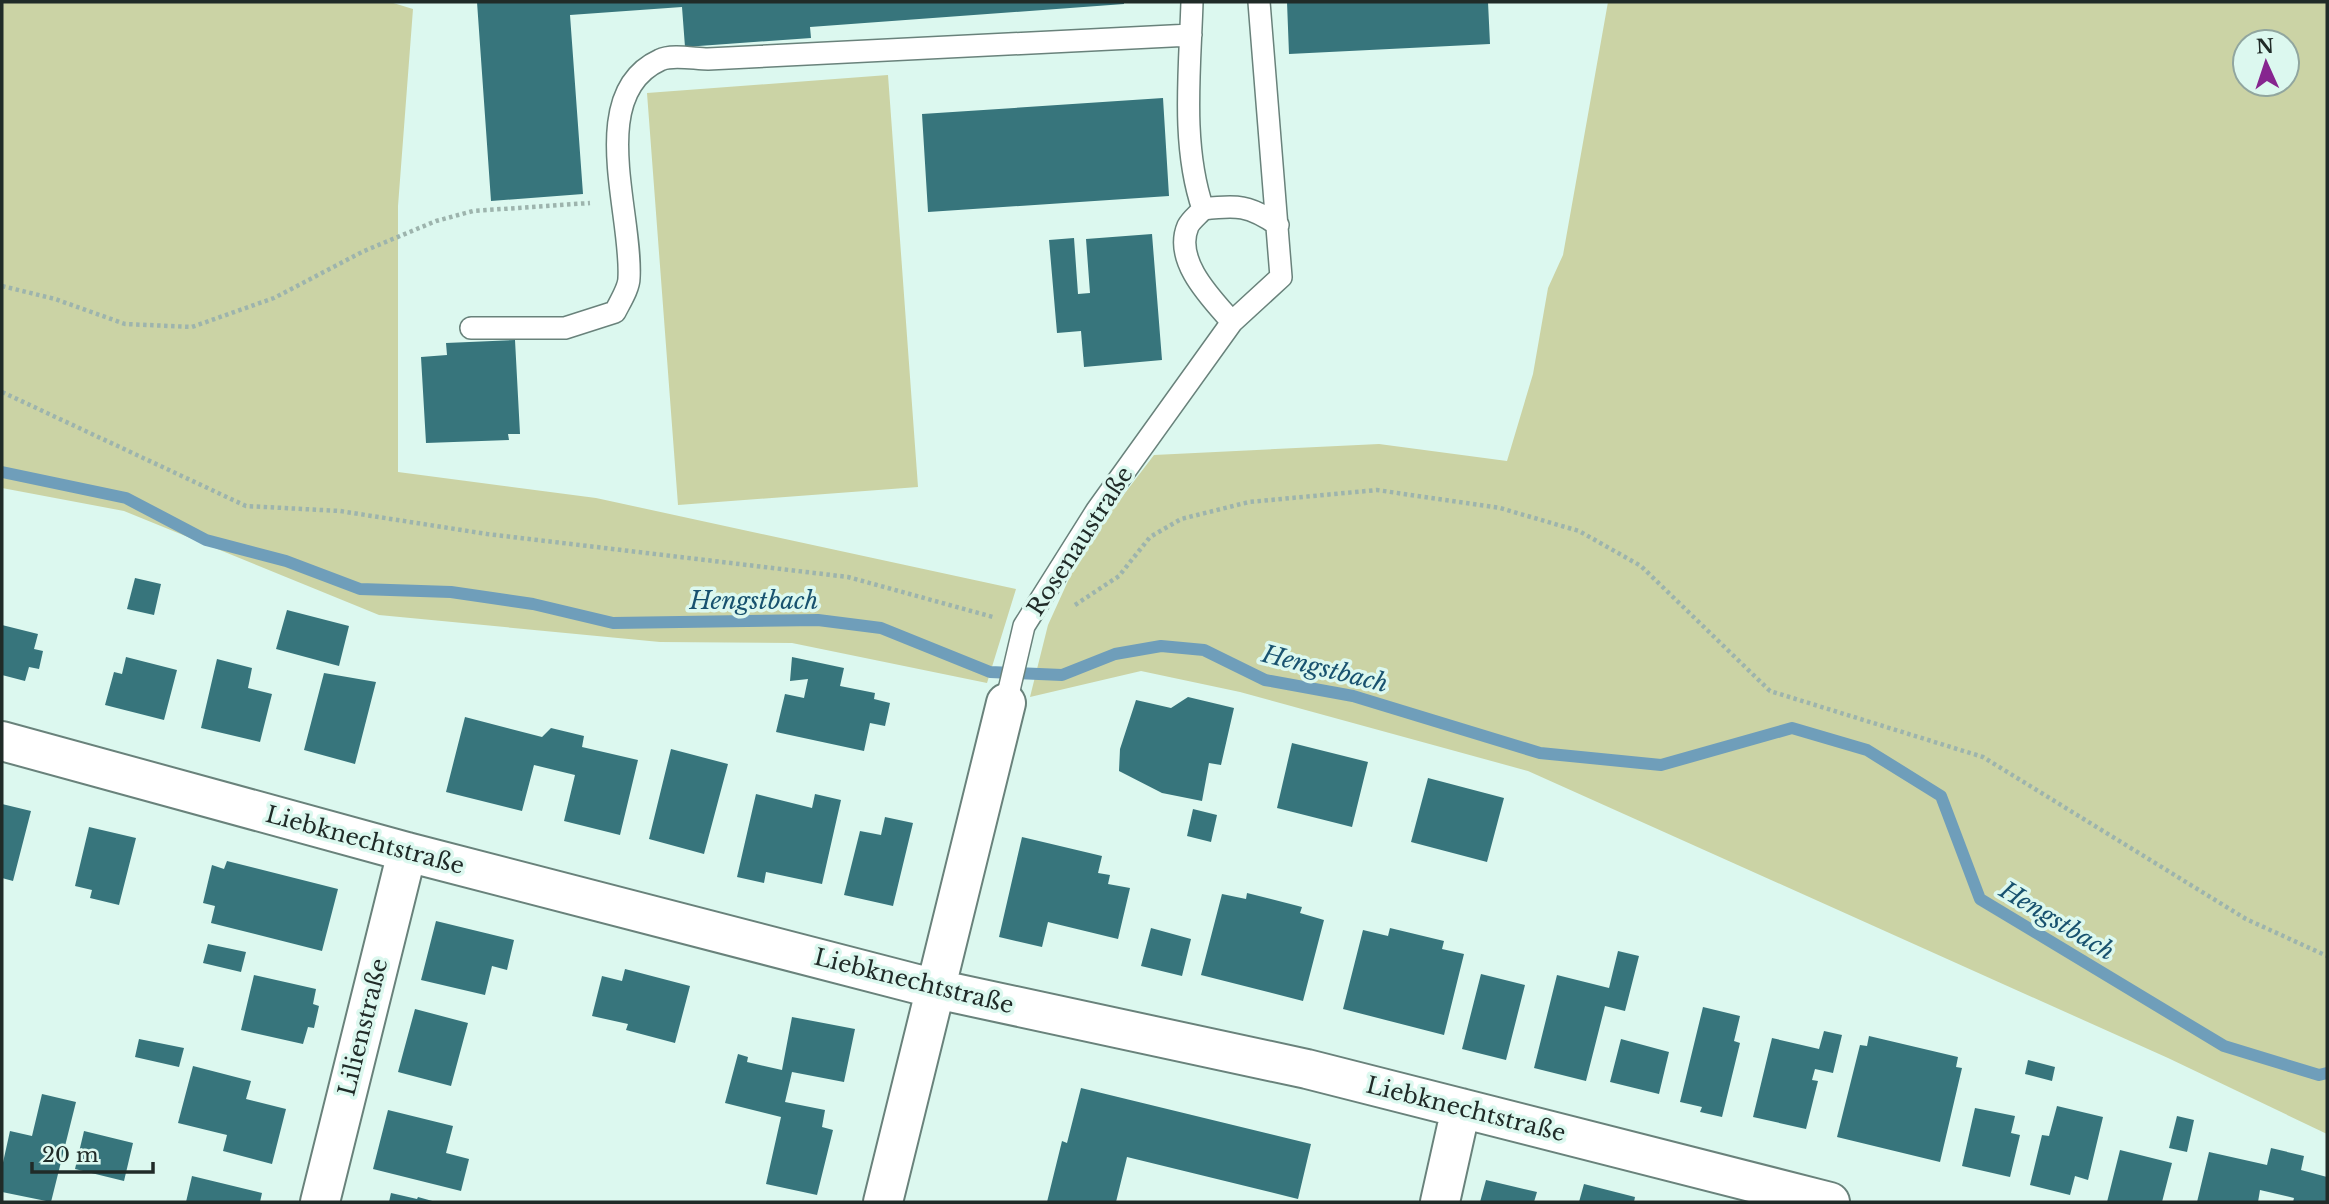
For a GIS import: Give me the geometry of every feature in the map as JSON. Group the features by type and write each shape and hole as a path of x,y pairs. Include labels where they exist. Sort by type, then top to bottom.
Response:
{"street":[{"name":"Rosenaustraße","path":"883,1202 1006,703"},
{"name":"Liebknechtstraße","path":"2,741 407,852 936,989 1307,1069 1830,1202"},
{"name":"Lilienstraße","path":"320,1202 407,852"},
{"path":"1440,1202 1461,1108"}],"lane":[{"path":"1192,2 1189,99 1193,172 1203,209"},
{"name":"Rosenaustraße","path":"1006,703 1023,631 1097,510 1232,323 1282,276 1259,2"},
{"path":"471,328 565,328 615,312 629,279 621,201 619,111 635,78 662,58 708,60 1191,36"},
{"path":"1232,323 1198,283 1186,252 1188,226 1203,209 1232,205 1256,210 1278,225"}],"path":[{"path":"2,286 55,299 125,324 192,327 274,298 364,251 436,221 473,211 621,201"},
{"path":"2,392 246,506 340,511 486,534 848,577 1023,631"},
{"path":"1040,603 1077,606 1119,576 1150,537 1181,520 1249,502 1377,490 1500,508 1579,531 1641,566 1770,691 1983,757 2246,919 2327,956"}],"green space":[{"path":"2,2 390,2 413,9 398,206 398,472 596,498 1016,589 987,683 792,643 660,642 379,615 124,511 2,488"},
{"path":"1608,2 2327,2 2327,1134 2168,1058 1528,771 1240,692 1141,671 1030,697 1048,625 1083,548 1154,455 1379,444 1507,461 1533,374 1548,288 1563,255"},
{"path":"888,75 918,487 678,505 647,93"}],"building":[{"path":"477,2 1124,4 810,27 811,38 685,47 682,7 570,15 583,194 491,201"},
{"path":"1287,2 1488,2 1490,44 1289,54"},
{"path":"1163,98 1169,196 928,212 922,114"},
{"path":"1152,234 1162,360 1084,367 1081,331 1057,333 1049,240 1074,238 1078,294 1090,293 1086,239"},
{"path":"515,340 520,434 508,434 509,440 426,443 421,357 447,355 446,343"},
{"path":"135,578 161,584 154,615 127,609"},
{"path":"287,610 349,626 339,666 276,649"},
{"path":"2,625 38,634 34,649 43,651 39,669 29,667 25,681 2,675"},
{"path":"126,657 177,670 164,720 105,705 114,672 122,674"},
{"path":"792,657 844,668 840,686 875,693 874,699 890,703 885,726 870,723 864,751 776,732 785,694 804,698 808,679 790,681"},
{"path":"217,659 252,668 248,688 272,694 260,742 201,728"},
{"path":"324,673 376,682 355,764 304,750"},
{"path":"1188,697 1234,708 1221,765 1209,763 1202,801 1162,793 1119,771 1120,749 1136,700 1171,708"},
{"path":"465,717 542,737 551,728 584,736 582,747 638,760 620,835 564,821 575,775 534,765 522,811 446,792"},
{"path":"1292,743 1368,762 1352,827 1277,808"},
{"path":"671,749 728,764 704,854 649,839"},
{"path":"1428,778 1504,798 1487,862 1411,842"},
{"path":"756,794 812,808 815,794 841,800 822,884 766,872 764,883 737,877"},
{"path":"2,804 31,811 13,881 2,878"},
{"path":"1193,809 1217,815 1211,842 1187,836"},
{"path":"885,817 913,823 893,906 844,895 860,831 881,835"},
{"path":"89,827 136,838 119,905 90,898 92,890 75,886"},
{"path":"1022,837 1102,856 1098,873 1110,875 1108,884 1130,888 1118,939 1048,922 1042,947 999,937"},
{"path":"227,861 338,889 322,951 211,923 215,906 203,903 212,865 224,869"},
{"path":"1247,893 1302,907 1300,913 1324,920 1303,1001 1201,975 1222,894 1246,899"},
{"path":"436,921 514,940 507,970 492,966 485,995 421,980"},
{"path":"1151,928 1191,939 1182,976 1141,966"},
{"path":"1390,928 1444,941 1442,949 1464,954 1444,1035 1343,1009 1363,930 1388,936"},
{"path":"208,944 246,952 241,972 203,963"},
{"path":"1618,951 1639,956 1625,1011 1605,1006 1586,1081 1534,1068 1557,975 1609,988"},
{"path":"625,969 690,986 675,1043 626,1030 628,1024 592,1016 602,976 622,981"},
{"path":"1481,974 1525,985 1506,1060 1462,1049"},
{"path":"254,975 316,989 313,1004 319,1006 314,1028 308,1027 303,1044 241,1030"},
{"path":"1703,1007 1740,1016 1734,1041 1740,1043 1722,1117 1700,1112 1702,1107 1680,1102"},
{"path":"415,1009 468,1023 451,1086 398,1072"},
{"path":"792,1017 855,1029 844,1082 792,1072 785,1102 825,1110 822,1127 833,1130 817,1195 766,1184 781,1117 725,1103 738,1054 748,1057 747,1062 782,1070"},
{"path":"1824,1031 1842,1035 1833,1073 1815,1069 1812,1080 1818,1081 1806,1129 1753,1117 1772,1038 1819,1049"},
{"path":"1869,1036 1958,1057 1956,1067 1962,1068 1940,1162 1837,1137 1860,1045 1867,1046"},
{"path":"139,1039 184,1048 179,1067 135,1057"},
{"path":"1621,1039 1669,1052 1659,1094 1610,1082"},
{"path":"2028,1060 2055,1067 2052,1081 2025,1074"},
{"path":"193,1066 251,1081 246,1099 286,1109 272,1164 223,1151 227,1135 178,1123"},
{"path":"1081,1088 1311,1144 1298,1199 1127,1157 1116,1202 1047,1202 1062,1141 1067,1143"},
{"path":"42,1094 76,1102 51,1202 2,1192 2,1167 10,1131 32,1136"},
{"path":"2057,1106 2103,1117 2088,1180 2075,1176 2070,1195 2030,1185 2042,1135 2049,1136"},
{"path":"1975,1108 2015,1116 2011,1133 2020,1135 2010,1177 1962,1166"},
{"path":"388,1110 453,1126 446,1153 469,1159 461,1191 373,1169"},
{"path":"2177,1116 2194,1120 2187,1152 2169,1148"},
{"path":"84,1131 133,1143 124,1181 75,1169"},
{"path":"2271,1148 2304,1156 2301,1170 2327,1177 2327,1202 2293,1202 2294,1198 2260,1190 2258,1202 2197,1202 2209,1152 2267,1165"},
{"path":"2120,1150 2172,1163 2162,1202 2107,1202"},
{"path":"192,1176 262,1193 260,1202 186,1202"},
{"path":"1486,1180 1537,1192 1534,1202 1480,1202"},
{"path":"1584,1184 1635,1197 1634,1202 1579,1202"},
{"path":"391,1193 417,1199 418,1197 436,1202 389,1202"}],"waterway":[{"name":"Hengstbach","path":"2,472 126,498 206,540 286,561 360,589 451,592 533,604 613,623 818,620 881,628 990,672 1062,675 1115,654 1161,646 1204,650 1265,680 1353,696 1540,753 1661,765 1792,728 1867,750 1941,796 1980,899 2224,1046 2319,1075 2327,1073"}]}
